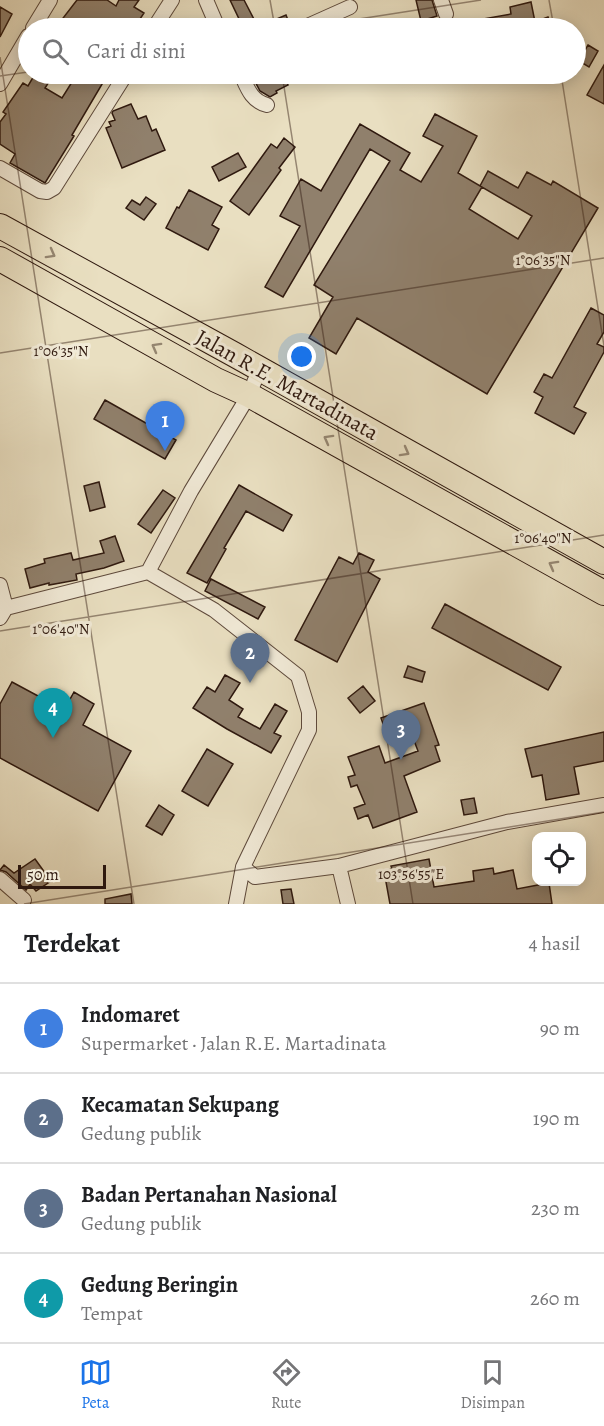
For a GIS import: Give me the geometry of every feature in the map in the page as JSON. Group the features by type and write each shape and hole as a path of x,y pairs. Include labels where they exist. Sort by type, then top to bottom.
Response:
{"highway":[{"name":"Jalan R.E. Martadinata","path":"0,226 604,562"},
{"name":"Jalan R.E. Martadinata","path":"0,259 216,380 249,395 604,594"}],"street":[{"path":"39,18 50,0"},
{"path":"160,18 172,0"},
{"path":"206,0 214,18"},
{"path":"441,0 446,14"},
{"path":"325,18 350,7"},
{"path":"0,84 18,53"},
{"path":"0,168 40,190 47,192 54,188 120,84"},
{"path":"246,84 252,96 260,103 267,105"},
{"path":"148,572 191,491 249,395 259,370"},
{"path":"0,585 3,613 148,572 214,610 298,676 309,712 309,730 243,867 236,904"},
{"path":"243,867 255,877 339,866 507,822 604,805"},
{"path":"339,866 348,904"},
{"path":"0,879 24,900"}],"building":[{"path":"77,0 107,0 116,6 119,0 139,0 134,7 144,13 141,18 63,18"},
{"path":"230,0 244,0 253,18 239,18"},
{"path":"416,0 432,0 437,16 420,18"},
{"path":"531,2 534,18 488,18 511,14 510,7"},
{"path":"0,7 12,14 0,37"},
{"path":"588,45 598,51 589,67 586,65"},
{"path":"604,65 604,104 587,95"},
{"path":"22,84 28,86 29,84 48,84 45,88 62,98 71,84 102,84 45,183 10,163 15,154 0,144 0,122 6,114 3,112"},
{"path":"256,84 288,85 270,97 260,91"},
{"path":"131,104 138,119 146,116 152,131 156,129 165,150 122,168 106,128 111,126 109,122 115,120 113,111"},
{"path":"435,114 477,136 458,173 480,186 488,171 518,188 527,172 551,185 553,181 598,208 487,394 357,318 336,354 309,338 333,297 314,285 390,161 370,149 283,297 265,287 300,226 280,216 301,179 321,191 360,124 410,153 400,170 421,182 443,146 423,136","holes":["482,187 532,216 518,239 469,209"]},
{"path":"284,138 295,147 249,215 230,201 271,144 277,148"},
{"path":"238,153 246,167 219,181 212,167"},
{"path":"189,190 222,207 212,225 219,229 208,250 166,228"},
{"path":"146,197 156,204 144,220 126,208 132,200 140,205"},
{"path":"591,308 604,315 604,332 597,344 604,347 604,352 574,407 586,413 574,434 535,413 543,397 534,392 544,374 552,378"},
{"path":"105,400 176,440 165,459 94,419"},
{"path":"99,482 105,507 90,511 84,486"},
{"path":"239,485 292,515 283,531 246,511 207,583 187,573"},
{"path":"163,490 175,498 151,533 138,524"},
{"path":"115,536 124,561 76,574 77,580 30,588 25,569 45,563 44,559 71,553 73,560 104,553 100,541"},
{"path":"359,553 374,560 368,572 380,579 337,662 295,640 339,557 353,564"},
{"path":"211,579 265,607 258,619 205,591"},
{"path":"445,604 561,667 548,690 432,628"},
{"path":"408,666 425,672 422,682 404,677"},
{"path":"225,675 240,683 229,700 243,709 238,717 260,729 275,704 287,711 274,733 281,736 271,753 193,708 207,687 215,692"},
{"path":"12,682 64,710 74,692 94,704 83,725 131,751 98,811 0,758 0,704"},
{"path":"363,686 375,701 360,713 348,698"},
{"path":"424,703 439,745 435,746 440,761 404,776 417,812 373,828 368,815 358,819 354,808 365,804 357,785 351,787 348,777 355,775 348,757 379,746 385,763 418,751 410,730 388,738 381,718"},
{"path":"604,732 604,761 574,767 579,794 546,800 542,775 532,777 525,749"},
{"path":"207,749 233,764 208,806 182,791"},
{"path":"474,798 477,813 464,815 461,800"},
{"path":"159,805 174,815 162,835 146,826"},
{"path":"35,859 51,881 36,891 30,884 26,890 6,872 0,870 4,865 14,873"},
{"path":"429,859 434,887 474,881 473,871 493,868 494,874 513,870 517,889 549,886 552,904 390,904 384,871 392,869 391,866"},
{"path":"291,889 294,904 283,904 281,890"},
{"path":"131,894 132,904 105,904 105,899"}],"place":[{"name":"Indomaret","path":"165,451"},
{"name":"Kecamatan Sekupang","path":"250,683"},
{"name":"Gedung Beringin","path":"53,738"},
{"name":"Badan Pertanahan Nasional","path":"401,760"}]}
